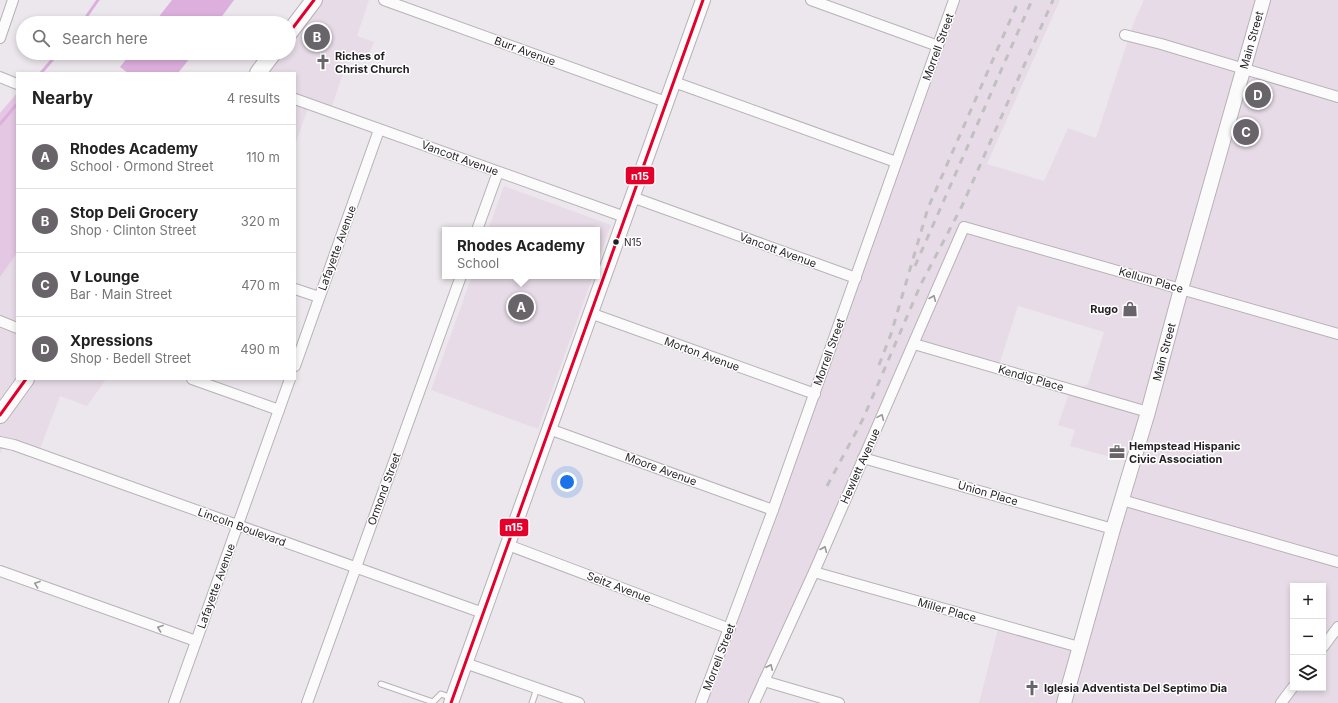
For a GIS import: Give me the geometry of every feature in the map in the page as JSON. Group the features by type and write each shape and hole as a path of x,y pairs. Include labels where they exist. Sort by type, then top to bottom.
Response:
{"main road":[{"path":"296,24 314,0"},
{"path":"452,701 703,0"},
{"name":"Main Street","path":"1064,703 1148,412 1181,289 1263,0"},
{"path":"259,72 268,60"},
{"path":"0,415 25,380"}],"street":[{"path":"0,38 13,0"},
{"name":"Burr Avenue","path":"384,0 666,102"},
{"path":"812,0 938,46"},
{"name":"Morrell Street","path":"702,703 774,510 954,0"},
{"path":"1125,35 1162,44 1338,97"},
{"path":"0,77 16,84"},
{"path":"674,82 896,162"},
{"name":"Vancott Avenue","path":"296,99 625,217"},
{"name":"Lafayette Avenue","path":"296,363 379,130"},
{"path":"478,227 498,172"},
{"name":"Vancott Avenue","path":"632,197 856,278"},
{"name":"Kellum Place","path":"964,227 1338,334"},
{"name":"Hewlett Avenue","path":"754,703 814,572 964,227"},
{"name":"Ormond Street","path":"307,703 460,279"},
{"path":"296,289 319,297"},
{"name":"Morton Avenue","path":"590,313 814,394"},
{"path":"0,321 16,328"},
{"name":"Kendig Place","path":"914,344 1148,412"},
{"path":"195,380 279,410"},
{"name":"Lafayette Avenue","path":"174,703 290,380"},
{"name":"Moore Avenue","path":"549,429 774,510"},
{"name":"Lincoln Boulevard","path":"0,442 14,445 483,614"},
{"name":"Union Place","path":"863,458 1113,529"},
{"path":"1122,500 1338,562"},
{"name":"Seitz Avenue","path":"508,545 730,628"},
{"path":"0,571 196,641"},
{"name":"Miller Place","path":"814,572 1080,647"},
{"path":"1326,643 1338,627"},
{"path":"465,663 579,703"},
{"path":"764,681 839,703"},
{"path":"1281,703 1290,691"}],"lane":[{"path":"381,684 433,703 441,694 452,701"},
{"path":"532,703 537,688"}],"shaded area":[{"path":"172,0 234,0 222,16 159,16"},
{"path":"314,0 369,0 357,36 374,42 367,60 349,55 330,112 309,105 296,142 296,72 259,72 268,60 296,60 296,24"},
{"path":"954,0 1060,0 987,164 1044,181 1068,128 1096,138 1134,22 1144,0 1338,0 1338,703 979,703 999,625 1079,647 1133,463 1070,446 1075,430 1058,425 1068,396 1088,384 1104,332 1018,306 998,368 914,344 754,703 706,703 727,649 723,646"},
{"path":"126,60 188,60 179,72 127,72 120,67"},
{"path":"16,94 16,254 0,277 0,113"},
{"path":"504,186 611,225 600,256 600,227 489,227"},
{"path":"16,254 16,380 105,380 87,406 60,396 38,454 5,443 0,454 0,277"},
{"path":"471,279 592,279 538,429 431,390"}],"waterway":[{"path":"87,16 98,0"},
{"path":"42,72 52,60"},
{"path":"0,124 16,105"}],"railway":[{"path":"879,365 891,334 928,208 1019,0"},
{"path":"915,266 1032,0"},
{"path":"827,486 863,419 921,284 962,206 1053,0"}],"transit line":[{"name":"n15","path":"296,24 314,0"},
{"name":"n15","path":"451,703 703,0"},
{"name":"n15","path":"0,415 25,380"}],"place":[{"name":"Stop Deli Grocery","path":"317,37"},
{"name":"Riches of Christ Church","path":"323,62"},
{"name":"Xpressions","path":"1258,95"},
{"name":"V Lounge","path":"1246,132"},
{"name":"N15","path":"616,242"},
{"name":"Rhodes Academy","path":"521,307"},
{"name":"Rugo","path":"1130,309"},
{"name":"Hempstead Hispanic Civic Association","path":"1117,452"},
{"name":"Iglesia Adventista Del Septimo Dia","path":"1032,688"}]}
